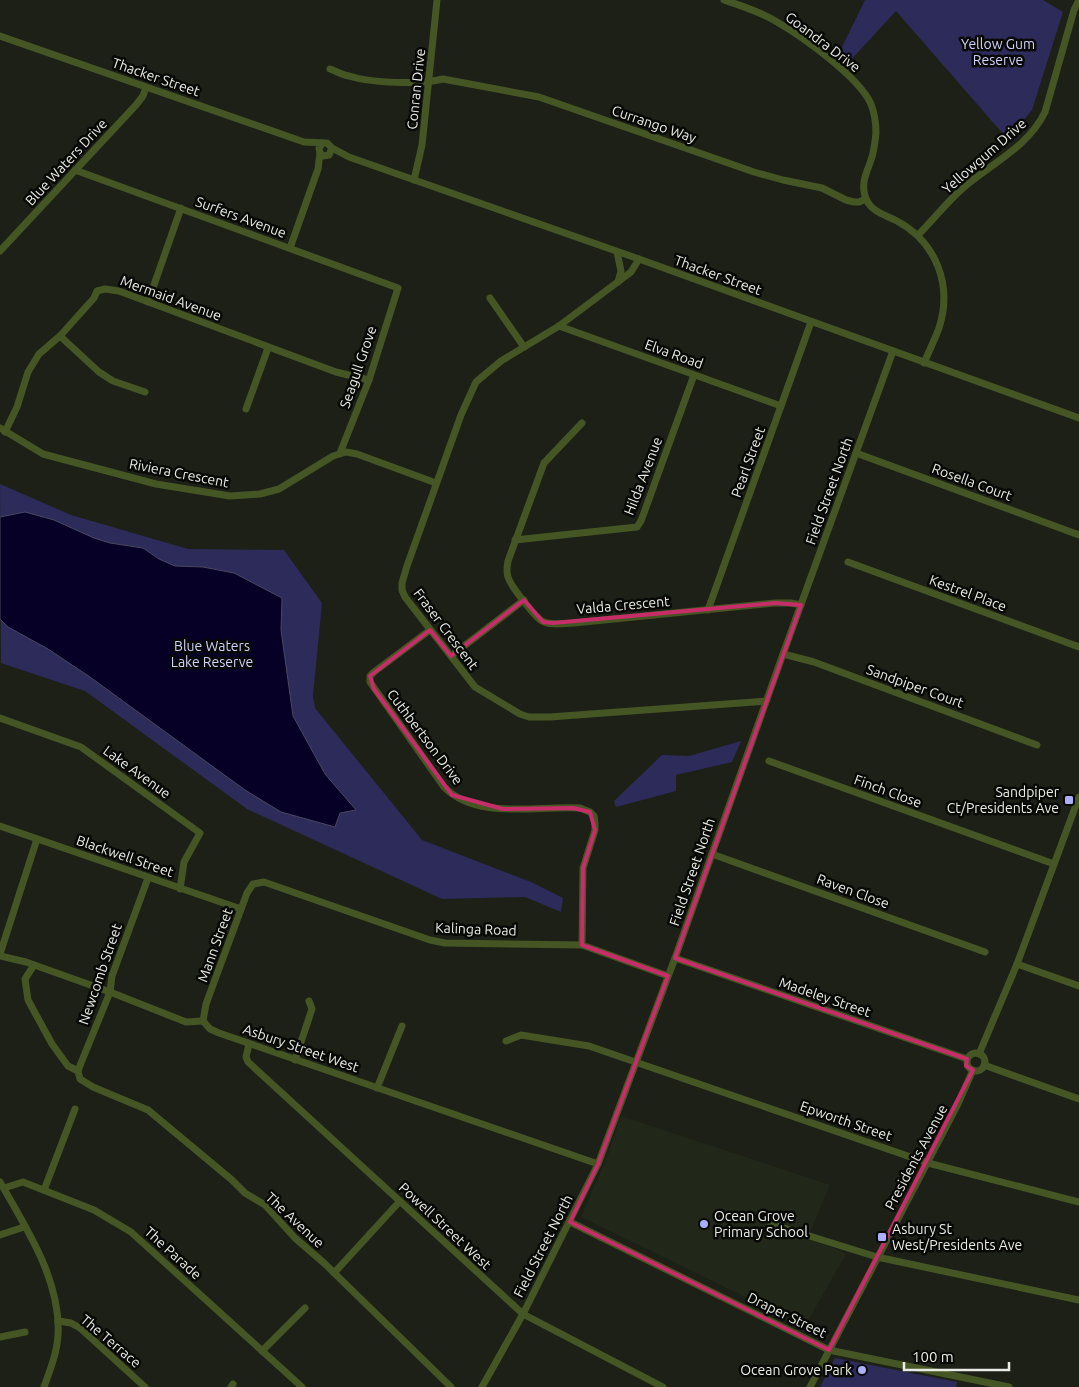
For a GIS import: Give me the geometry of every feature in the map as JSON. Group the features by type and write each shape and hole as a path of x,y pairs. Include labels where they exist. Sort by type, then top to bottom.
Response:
{"street":[{"name":"Conran Drive","path":"414,180 422,145 438,0"},
{"name":"Goandra Drive","path":"724,0 777,22 824,55 855,81 863,91 871,104 875,119 876,135 871,160 864,178 863,186 866,198"},
{"name":"Yellowgum Drive","path":"918,235 962,189 1025,141 1037,126 1045,112 1074,10 1079,0"},
{"name":"Thacker Street","path":"0,36 304,142 322,144"},
{"name":"Currango Way","path":"330,69 366,80 429,82 444,79 539,97 754,172 822,188 854,202 859,202 866,198"},
{"name":"Blue Waters Drive","path":"0,251 136,105 146,87"},
{"name":"Thacker Street","path":"304,142 319,152"},
{"path":"290,248 318,169 329,153 329,144 319,146 318,169"},
{"path":"319,152 323,156 329,153"},
{"name":"Thacker Street","path":"329,153 349,157 1079,418"},
{"name":"Surfers Avenue","path":"75,170 398,288"},
{"path":"866,198 876,211 895,220 918,235 933,255 942,279 944,302 939,328 924,363"},
{"path":"148,302 181,208"},
{"path":"617,252 621,271 618,282"},
{"name":"Fraser Crescent","path":"639,260 634,269 618,282 559,326 524,347 476,382 466,402 436,483 407,566 402,590 405,597 475,687 511,710 529,717 766,701"},
{"name":"Mermaid Avenue","path":"2,430 17,407 32,363 39,354 60,336 94,298 97,291 104,288 148,302 336,372 369,380"},
{"name":"Seagull Grove","path":"340,453 369,380 398,288"},
{"path":"490,298 524,347"},
{"name":"Pearl Street","path":"708,610 811,322"},
{"name":"Elva Road","path":"559,326 781,406"},
{"path":"60,336 99,372 113,381 145,392"},
{"path":"246,409 268,348"},
{"name":"Field Street North","path":"482,1387 523,1314 598,1164 675,958 893,352"},
{"name":"Hilda Avenue","path":"515,540 637,527 641,521 694,375"},
{"name":"Valda Crescent","path":"582,423 544,463 508,561 508,580 543,622 553,623 784,602 801,605"},
{"name":"Riviera Crescent","path":"2,430 43,454 156,484 230,496 260,494 279,489 340,453"},
{"path":"340,453 357,454 436,483"},
{"name":"Rosella Court","path":"856,453 1079,535"},
{"name":"Kestrel Place","path":"848,562 1079,648"},
{"path":"451,656 524,600"},
{"name":"Cuthbertson Drive","path":"430,630 374,672 370,676 370,682 444,787 452,795 472,804 503,809 580,808 594,816 594,830 583,868 582,944"},
{"name":"Sandpiper Court","path":"783,654 814,662 1037,745"},
{"name":"Lake Avenue","path":"0,718 80,747 200,833 184,862 180,888"},
{"name":"Finch Close","path":"769,761 1054,864"},
{"path":"979,1054 1017,964 1079,797"},
{"name":"Blackwell Street","path":"0,826 241,909"},
{"path":"0,955 37,839"},
{"name":"Raven Close","path":"712,854 985,952"},
{"name":"Newcomb Street","path":"78,1071 110,992 112,976 148,878"},
{"name":"Kalinga Road","path":"258,883 269,883 445,943 582,944 668,976"},
{"name":"Mann Street","path":"203,1021 206,1004 241,909 250,888 258,883"},
{"name":"Asbury Street West","path":"0,955 110,992 186,1022 203,1021 210,1029 249,1044 598,1164"},
{"name":"Madeley Street","path":"675,958 968,1058"},
{"path":"1017,964 1079,986"},
{"path":"34,965 25,979 28,1000 52,1044 68,1066 78,1071"},
{"path":"295,1060 312,1009 309,1001"},
{"path":"377,1088 402,1026"},
{"name":"Epworth Street","path":"506,1041 521,1035 589,1046 928,1163 1079,1202"},
{"name":"Powell Street West","path":"249,1044 246,1058 248,1062 523,1314 663,1387"},
{"path":"972,1054 979,1054 984,1058 984,1065 980,1070 973,1070 968,1066 968,1058 972,1054"},
{"path":"984,1065 1079,1099"},
{"name":"Presidents Avenue","path":"810,1387 928,1163 973,1070"},
{"name":"The Avenue","path":"78,1071 80,1079 93,1087 148,1110 245,1193 265,1205 295,1238 334,1273 451,1387"},
{"path":"44,1190 75,1109"},
{"name":"The Parade","path":"2,1185 24,1182 94,1210 131,1232 302,1387"},
{"path":"2,1185 50,1280 56,1298 58,1321 55,1354 44,1387"},
{"path":"334,1273 400,1201"},
{"name":"Draper Street","path":"570,1222 830,1350 1009,1387"},
{"path":"771,1224 877,1257 1079,1300"},
{"path":"0,1234 24,1227"},
{"path":"262,1351 304,1308"},
{"name":"The Terrace","path":"58,1321 71,1323 80,1328 145,1387"},
{"path":"0,1337 25,1332"},
{"path":"965,1387 967,1378"}],"highlighted area":[{"path":"524,600 543,622 553,623 775,603 801,605 675,958 967,1059 966,1066 973,1070 829,1350 570,1222 598,1164 668,976 582,945 583,868 595,830 590,812 573,808 503,809 452,795 374,689 370,676 430,630 451,656"}],"shaded area":[{"name":"Blue Waters Lake Reserve","path":"25,512 54,520 110,543 143,548 159,559 175,566 203,567 234,573 282,598 281,630 293,716 325,774 356,810 340,813 335,827 281,812 245,790 90,677 48,649 8,627 0,619 0,517"},
{"name":"Ocean Grove Primary School","path":"621,1116 830,1185 807,1239 846,1254 805,1326 581,1217 608,1155"}],"green space":[{"name":"Yellow Gum Reserve","path":"865,0 1043,0 1063,12 1032,110 1023,121 1004,135 896,11 848,63 838,55"},
{"name":"Blue Waters Lake Reserve","path":"0,484 71,515 188,549 284,550 322,603 313,696 315,708 422,840 531,882 563,898 561,912 525,897 442,899 247,809 85,691 1,663"},
{"path":"741,741 732,762 676,775 676,791 616,807 614,801 662,755 689,756"},
{"name":"Ocean Grove Park","path":"835,1358 957,1382 956,1387 820,1387"}],"place":[{"name":"Sandpiper Ct/Presidents Ave","path":"1069,800"},
{"name":"Ocean Grove Primary School","path":"704,1224"},
{"name":"Asbury St West/Presidents Ave","path":"882,1237"},
{"name":"Ocean Grove Park","path":"862,1370"}]}
